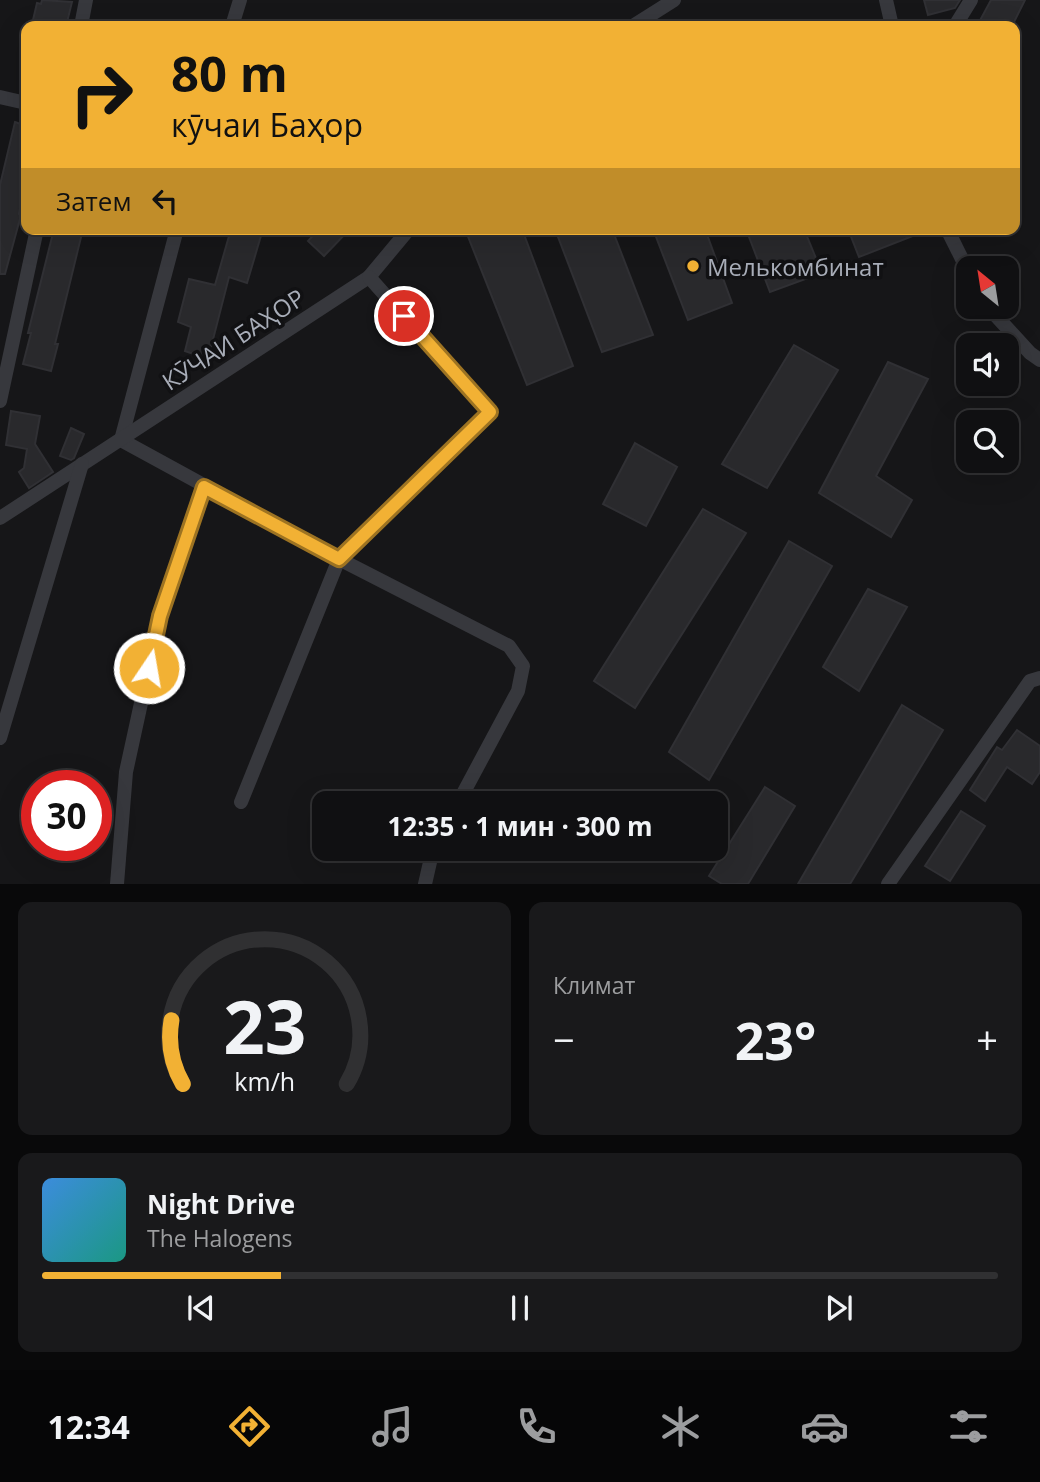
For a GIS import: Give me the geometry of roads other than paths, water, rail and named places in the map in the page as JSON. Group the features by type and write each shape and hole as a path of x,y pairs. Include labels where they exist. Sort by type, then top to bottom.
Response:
{"street":[{"path":"81,21 86,0"},
{"path":"234,21 240,0"},
{"path":"641,21 674,0"},
{"path":"886,0 891,21"},
{"path":"958,21 971,0"},
{"path":"0,97 21,102"},
{"path":"0,401 36,235"},
{"path":"175,235 121,440 339,559 509,646 523,666 519,691 465,791"},
{"name":"КӮЧАИ БАҲОР","path":"0,518 369,277 404,235"},
{"path":"950,235 960,256"},
{"path":"241,802 339,559 490,412 369,277"},
{"path":"999,319 1030,353 1040,360"},
{"path":"0,738 82,464"},
{"path":"117,884 126,772 151,655 160,616 204,487"},
{"path":"888,884 1030,681 1040,678"},
{"path":"425,884 430,861"}],"place":[{"name":"Мелькомбинат","path":"693,266"}]}
